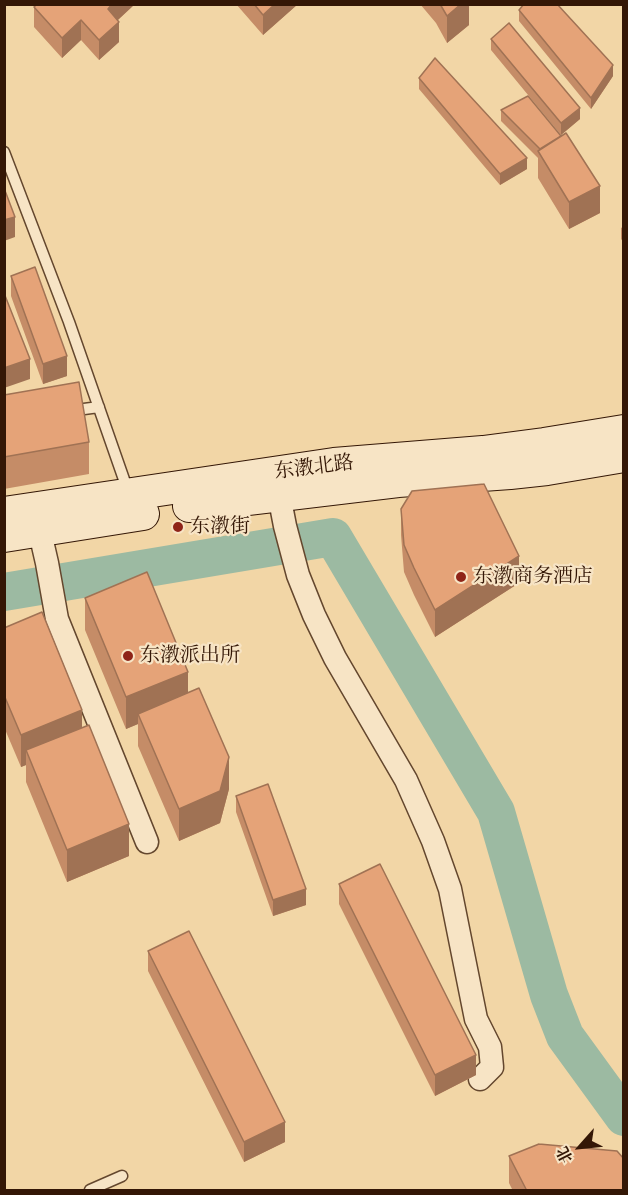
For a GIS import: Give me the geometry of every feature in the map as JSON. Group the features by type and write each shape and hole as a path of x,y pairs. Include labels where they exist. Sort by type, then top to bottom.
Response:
{"main road":[{"name":"东漖北路","path":"4,536 26,517 129,494 334,464 483,452 624,431"},
{"name":"东漖北路","path":"26,517 176,508 398,480 547,469 624,456"}],"street":[{"path":"279,495 298,575 314,615 334,658 406,780 433,841 450,889 476,1019 490,1047 492,1067 480,1079"},
{"path":"26,517 47,562 57,619 100,740 147,842"}],"lane":[{"path":"4,152 69,322 129,494"},
{"path":"63,411 99,407"},
{"path":"90,1191 122,1176"}],"building":[{"path":"37,4 112,4 108,9 119,22 99,40 81,20 62,38 34,7"},
{"path":"254,4 275,4 263,15"},
{"path":"440,4 461,4 447,16"},
{"path":"524,4 557,4 613,65 591,98 519,10"},
{"path":"509,23 580,108 561,123 491,39"},
{"path":"435,58 527,158 500,174 419,78"},
{"path":"528,96 561,136 540,149 501,110"},
{"path":"566,133 600,186 569,202 538,151"},
{"path":"4,188 15,217 4,220"},
{"path":"35,267 67,356 43,364 11,276"},
{"path":"4,293 30,359 4,368"},
{"path":"79,382 89,442 4,457 4,395"},
{"name":"东漖商务酒店","path":"484,484 519,556 435,610 404,545 401,509 412,491"},
{"path":"147,572 188,672 126,697 85,598"},
{"path":"42,612 82,710 21,735 4,695 4,628"},
{"path":"199,688 229,757 220,791 179,809 138,714"},
{"path":"89,725 129,824 67,850 26,750"},
{"path":"268,784 306,889 273,900 236,796"},
{"path":"380,864 476,1055 435,1075 339,884"},
{"path":"189,931 285,1122 244,1142 148,951"},
{"path":"539,1144 617,1151 624,1159 624,1191 527,1191 509,1156"}],"waterway":[{"path":"4,592 333,537 496,812 549,995 565,1036 624,1117"}],"place":[{"name":"东漖街","path":"178,527"},
{"name":"东漖商务酒店","path":"461,577"},
{"name":"东漖派出所","path":"128,656"}]}
